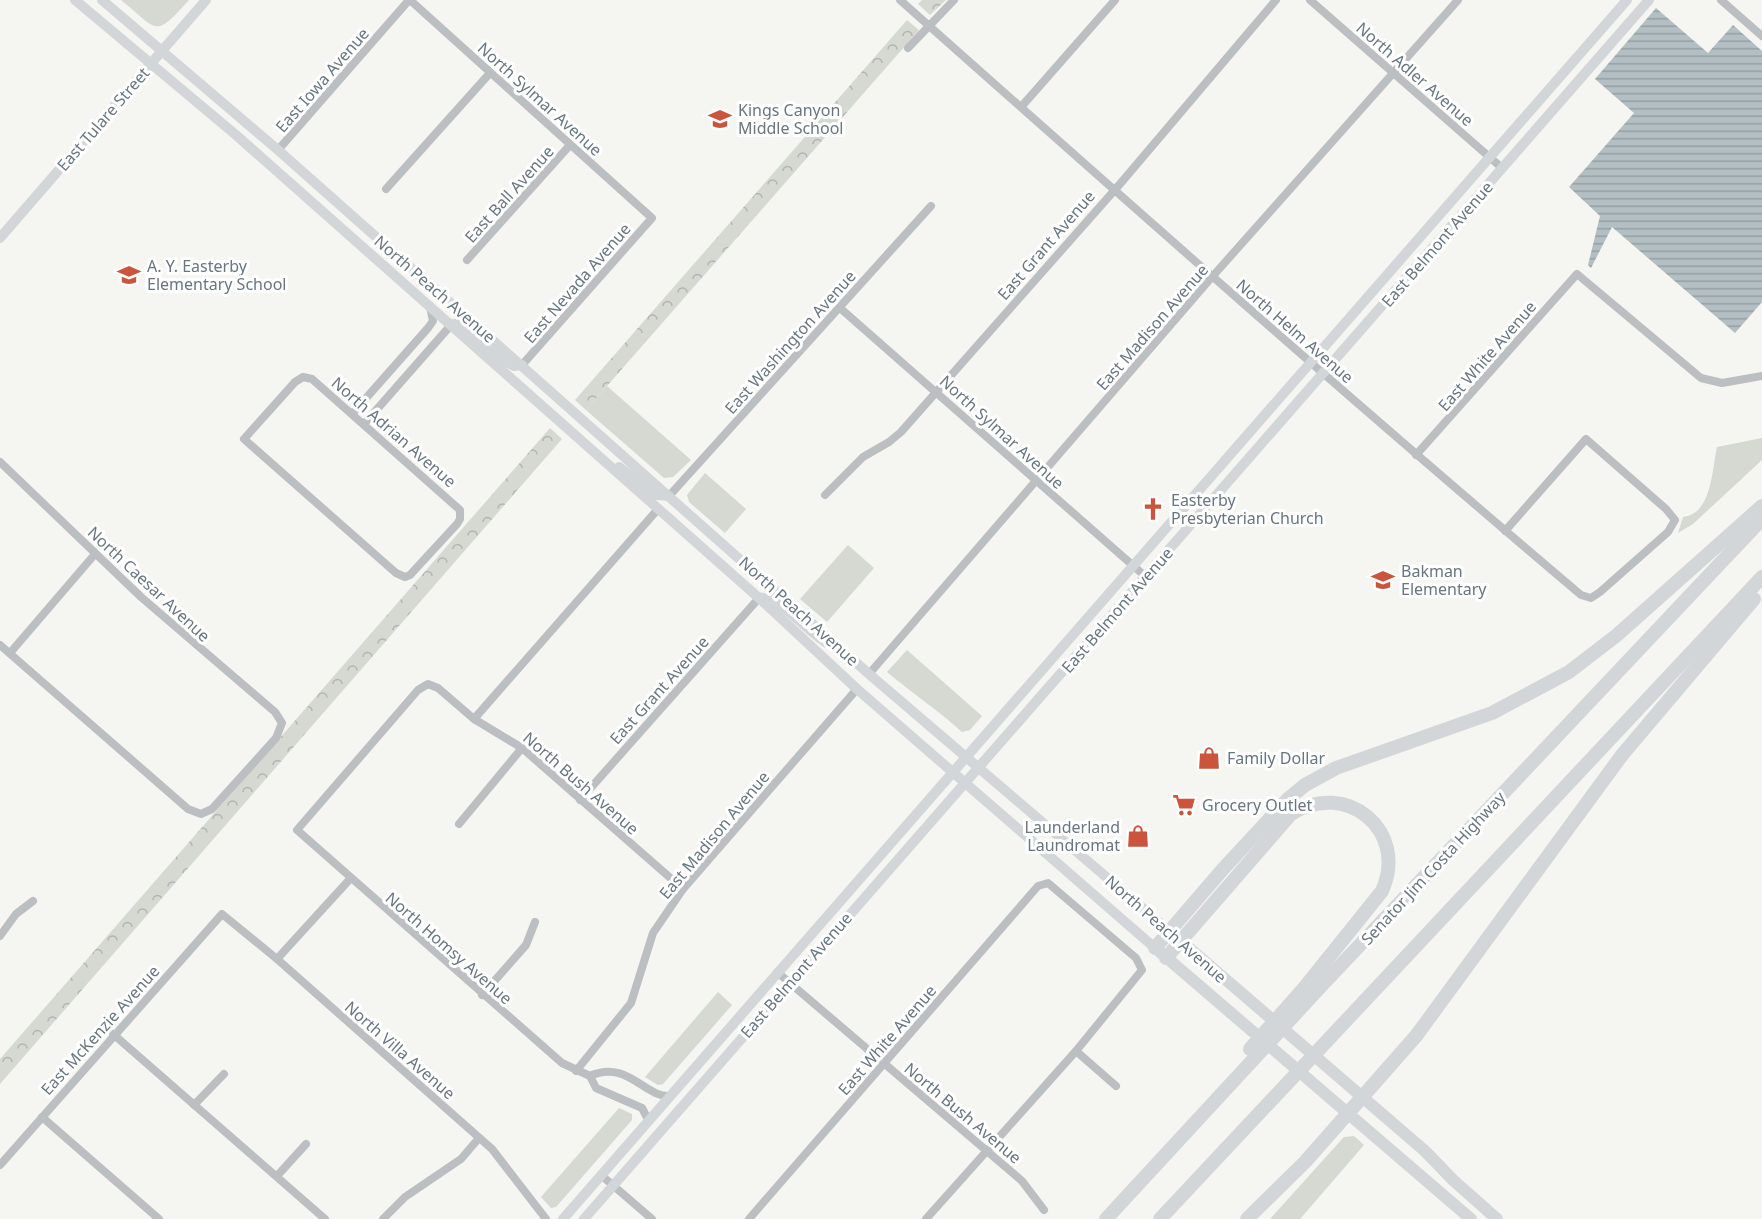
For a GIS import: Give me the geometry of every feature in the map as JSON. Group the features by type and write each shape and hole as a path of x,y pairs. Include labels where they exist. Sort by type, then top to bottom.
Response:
{"highway":[{"path":"1155,948 1288,798 1305,785 1336,768 1492,713 1569,672 1617,635 1762,506"},
{"name":"Senator Jim Costa Highway","path":"1105,1219 1323,984 1762,519"},
{"path":"1160,1219 1762,577"},
{"path":"1247,1219 1285,1184 1364,1098 1447,996 1622,756 1762,589"},
{"path":"1105,1219 1376,902 1387,880 1389,870 1386,841 1373,822 1350,806 1329,802 1301,808 1283,822 1166,958"}],"main road":[{"name":"North Peach Avenue","path":"75,0 152,63 451,325 964,783 1472,1219"},
{"name":"North Peach Avenue","path":"102,0 278,150 869,674 1425,1151 1484,1213 1497,1219"},
{"name":"East Tulare Street","path":"0,238 206,0"},
{"name":"East Belmont Avenue","path":"563,1219 1627,0"},
{"name":"East Belmont Avenue","path":"584,1219 1649,0"},
{"path":"451,325 458,323 465,327 509,365 522,365"},
{"path":"606,463 624,469 657,495 669,496"},
{"path":"759,598 770,598 819,639 838,647"},
{"path":"1433,1186 1453,1191 1484,1213 1481,1217 1472,1219"}],"street":[{"name":"North Sylmar Avenue","path":"409,0 652,218"},
{"name":"East Iowa Avenue","path":"278,150 409,0"},
{"name":"North Helm Avenue","path":"900,0 1212,277 1416,455 1505,531 1581,595 1591,598 1600,592 1668,532 1675,520 1666,509 1586,440 1505,531"},
{"path":"908,48 931,27 954,0"},
{"path":"1022,106 1115,0"},
{"name":"East Grant Avenue","path":"825,495 863,456 889,442 901,432 1115,189 1276,0"},
{"name":"North Adler Avenue","path":"1310,0 1502,168"},
{"name":"East Madison Avenue","path":"869,674 1212,277 1458,0"},
{"path":"1721,0 1762,36"},
{"path":"386,189 490,73"},
{"name":"East Ball Avenue","path":"467,260 570,145"},
{"name":"East Washington Avenue","path":"669,496 931,206"},
{"name":"East Nevada Avenue","path":"522,365 652,218"},
{"name":"East White Avenue","path":"1416,455 1577,274 1692,373 1712,382 1762,376"},
{"path":"352,414 433,321 429,306"},
{"name":"North Sylmar Avenue","path":"840,308 1146,577"},
{"path":"364,424 451,325"},
{"name":"North Adrian Avenue","path":"303,377 312,380 352,414 456,505 460,514 457,524 415,572 405,577 396,573 244,439 303,377"},
{"name":"North Caesar Avenue","path":"0,462 95,555 274,712 282,723 276,738 212,809 201,814 188,809 10,653"},
{"path":"474,719 658,509"},
{"path":"0,645 10,653 95,555"},
{"name":"East Grant Avenue","path":"580,800 759,598"},
{"name":"North Bush Avenue","path":"297,830 418,690 428,684 438,688 474,719 522,748 683,889"},
{"name":"East Madison Avenue","path":"576,1071 631,1003 653,933 683,889 857,689"},
{"path":"459,824 522,748"},
{"name":"North Homsy Avenue","path":"297,830 350,879 562,1063 590,1076 602,1071 611,1072 636,1080 663,1097 670,1096"},
{"path":"277,959 350,879"},
{"name":"East White Avenue","path":"749,1219 1038,886 1048,882 1136,958 1142,970 1076,1051"},
{"path":"0,936 16,914 33,901"},
{"name":"North Villa Avenue","path":"222,914 277,959 479,1137 505,1164 546,1219"},
{"name":"East McKenzie Avenue","path":"0,1165 113,1034 222,914"},
{"path":"482,995 526,945 535,922"},
{"name":"North Bush Avenue","path":"777,972 1022,1181 1044,1210"},
{"path":"113,1034 325,1219"},
{"path":"926,1219 1076,1051 1116,1086"},
{"path":"194,1105 224,1074"},
{"name":"North Homsy Avenue","path":"590,1076 596,1088 642,1108 649,1121"},
{"path":"42,1117 159,1219"},
{"path":"383,1219 405,1197 451,1167 479,1137"},
{"path":"277,1176 306,1144"},
{"path":"601,1175 652,1219"}],"green space":[{"path":"121,0 189,0 169,21 156,26 143,19"},
{"path":"922,0 946,0 930,15 918,4"},
{"path":"907,20 919,30 586,410 575,400"},
{"path":"607,386 691,460 673,477 664,478 586,410"},
{"path":"550,428 562,439 0,1084 0,1059"},
{"path":"1762,438 1762,460 1693,524 1678,533 1683,517 1693,514 1705,499 1712,478 1717,447"},
{"path":"705,473 746,509 725,533 689,502 687,495"},
{"path":"848,545 874,568 827,622 800,599"},
{"path":"907,650 982,716 970,730 962,732 887,672"},
{"path":"718,992 732,1005 663,1084 658,1085 645,1077"},
{"path":"619,1108 632,1114 632,1120 556,1207 551,1208 541,1197"},
{"path":"1354,1136 1364,1145 1300,1219 1270,1219 1344,1137"}],"shaded area":[{"path":"1656,8 1708,53 1733,25 1762,51 1762,302 1735,333 1612,227 1591,268 1588,265 1600,216 1569,187 1634,113 1595,79"}],"place":[{"name":"Kings Canyon Middle School","path":"720,119"},
{"name":"A. Y. Easterby Elementary School","path":"129,275"},
{"name":"Easterby Presbyterian Church","path":"1153,509"},
{"name":"Bakman Elementary","path":"1383,580"},
{"name":"Family Dollar","path":"1209,758"},
{"name":"Grocery Outlet","path":"1184,805"},
{"name":"Launderland Laundromat","path":"1138,836"}]}
